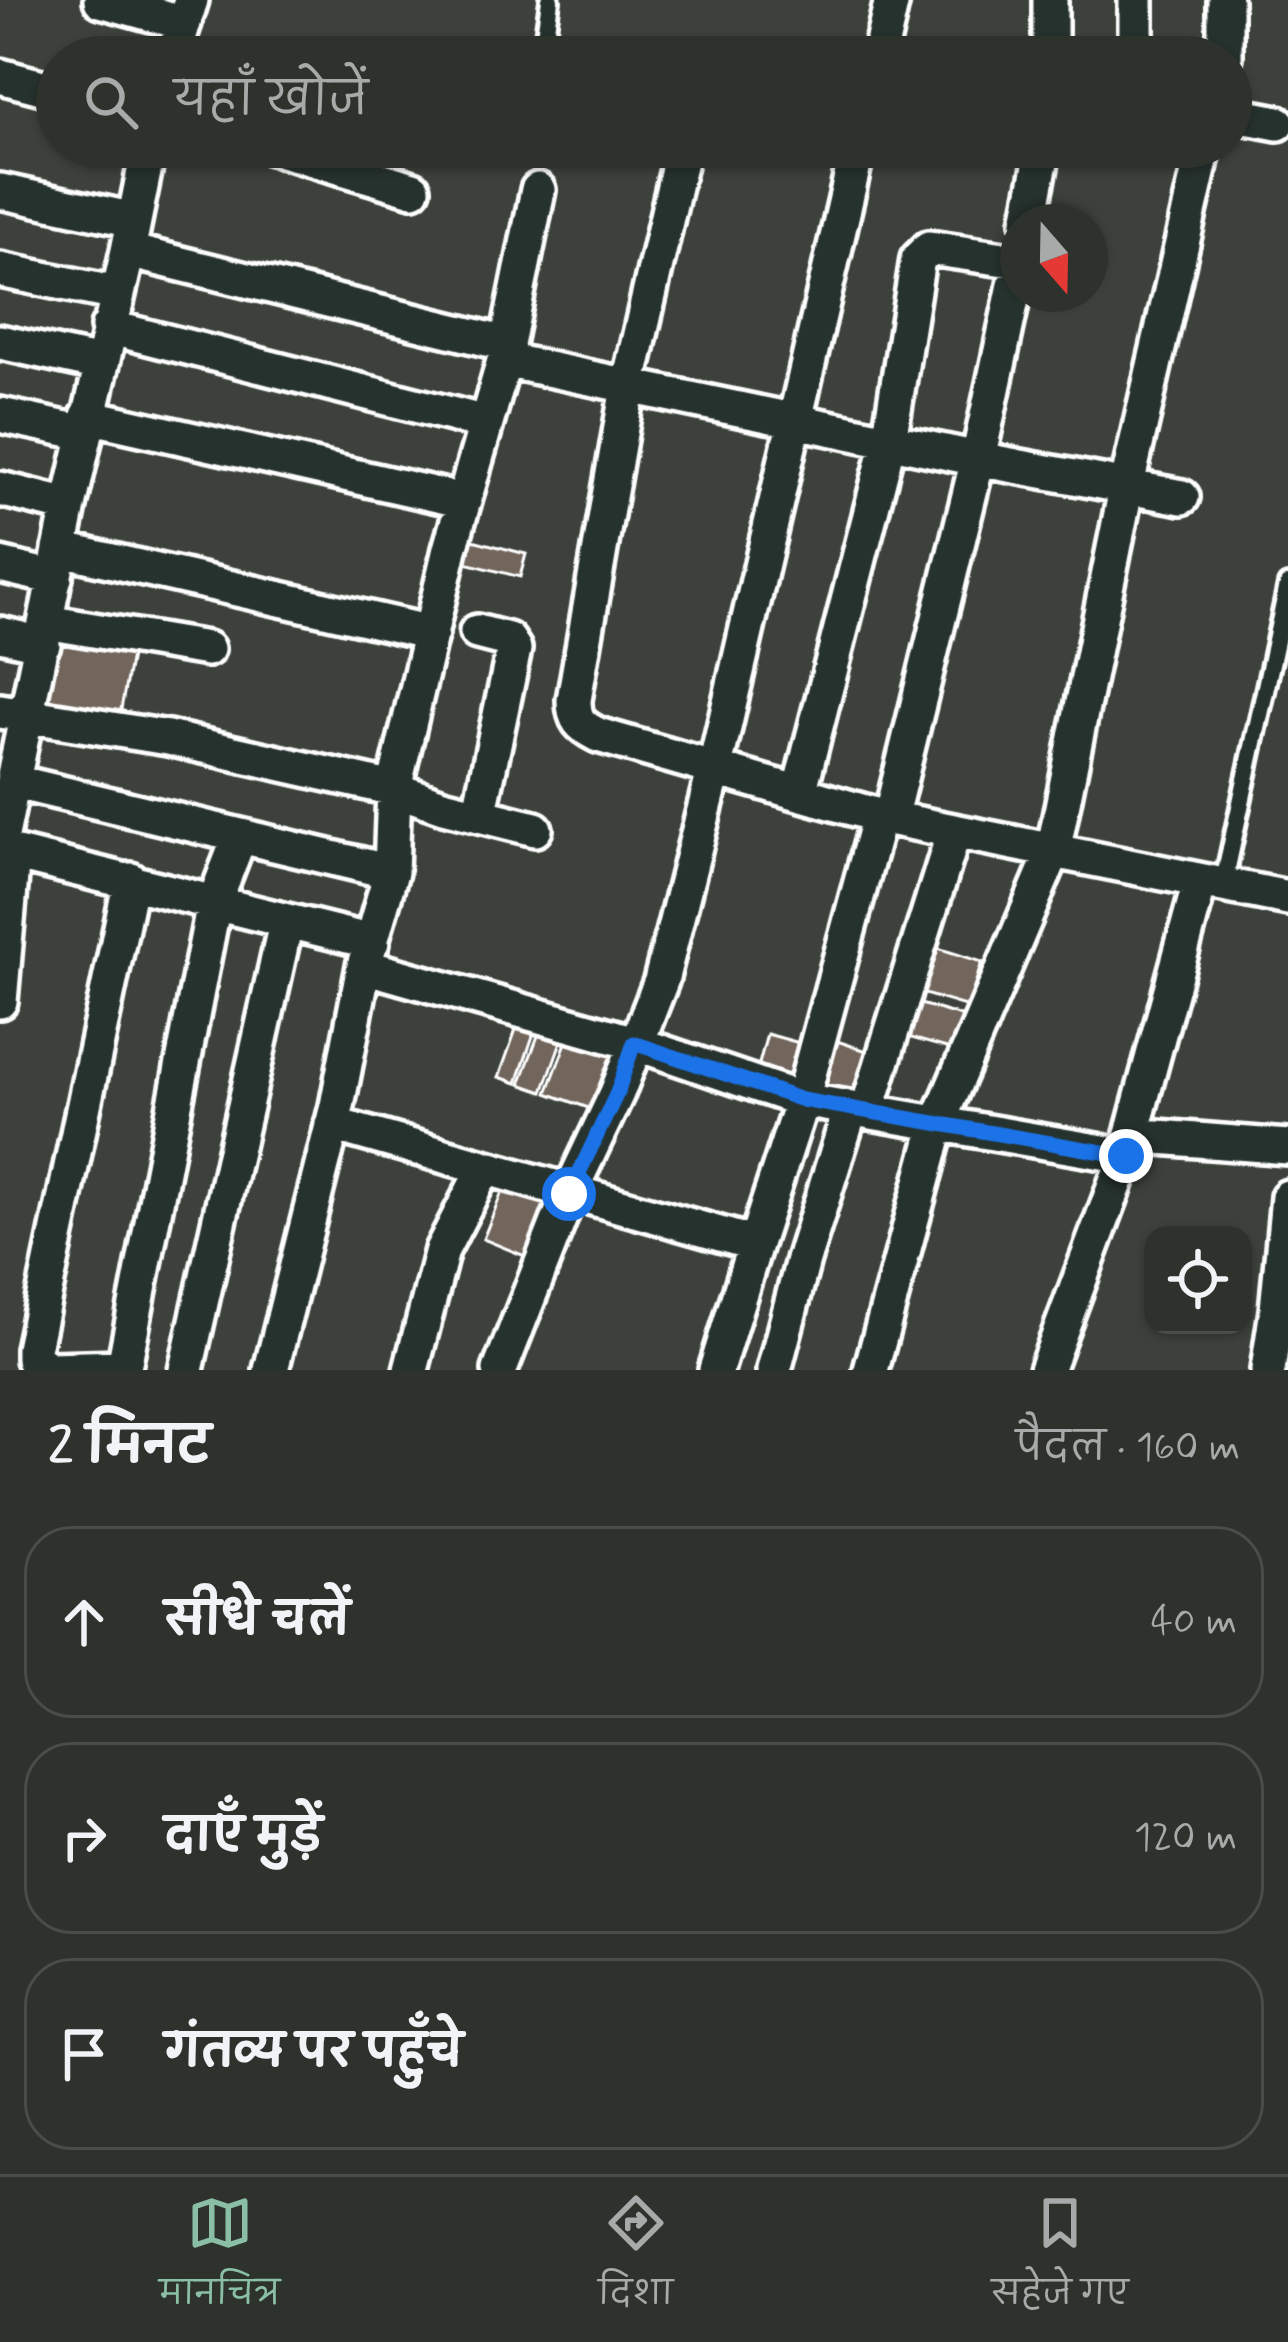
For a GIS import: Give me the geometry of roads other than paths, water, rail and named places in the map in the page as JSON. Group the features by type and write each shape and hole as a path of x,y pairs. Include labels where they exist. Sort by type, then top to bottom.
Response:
{"street":[{"path":"101,0 187,11"},
{"path":"884,36 892,0"},
{"path":"1050,0 1050,36"},
{"path":"1136,0 1136,36"},
{"path":"1225,0 1225,36"},
{"path":"0,76 36,85"},
{"path":"1252,118 1278,123"},
{"path":"0,1001 4,848 15,782 14,714 44,633 145,168"},
{"path":"342,168 413,189"},
{"path":"678,168 628,387 574,716 581,726 598,735 885,818 1288,898"},
{"path":"500,1370 661,981 853,168"},
{"path":"1033,204 1041,168"},
{"path":"871,1370 938,1123 1053,852 1126,489 1199,168"},
{"path":"0,190 130,236 506,348"},
{"path":"269,1370 391,872 394,789 506,348 538,190"},
{"path":"799,793 889,441 922,251 947,249 1000,258"},
{"path":"0,270 117,294"},
{"path":"716,1370 885,818 978,459 1009,312"},
{"path":"108,327 486,423"},
{"path":"0,342 100,364"},
{"path":"506,348 509,361 1182,497"},
{"path":"0,415 87,424 464,501"},
{"path":"0,489 69,506"},
{"path":"0,565 57,564 431,633"},
{"path":"477,632 508,640 514,649 479,815"},
{"path":"0,634 44,633 207,650"},
{"path":"14,714 168,739 394,789 535,829"},
{"path":"15,782 391,872"},
{"path":"774,1370 803,1260 954,832"},
{"path":"124,1369 214,903 240,836"},
{"path":"4,848 286,923 802,1100 938,1123 1129,1145 1288,1147"},
{"path":"131,880 33,1359 49,1369 164,1370"},
{"path":"1046,1370 1129,1145 1211,884"},
{"path":"186,1370 286,923"},
{"path":"332,1124 755,1244"},
{"path":"411,1370 442,1250 484,1169"},
{"path":"1268,1370 1282,1310 1288,1197"}],"lane":[{"path":"545,36 550,0"},
{"path":"1211,884 1283,641 1288,585"}]}
